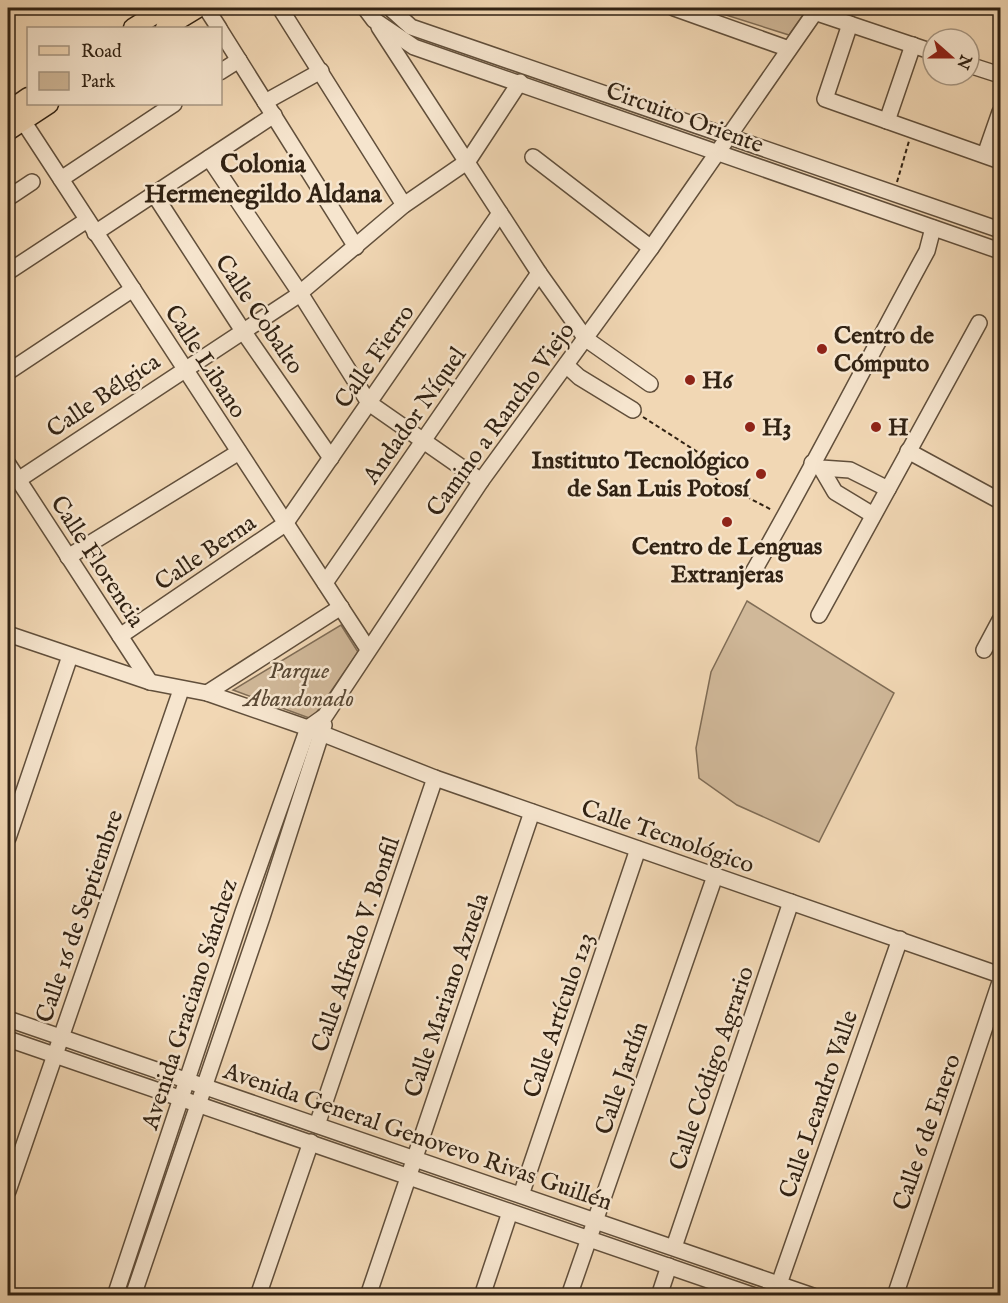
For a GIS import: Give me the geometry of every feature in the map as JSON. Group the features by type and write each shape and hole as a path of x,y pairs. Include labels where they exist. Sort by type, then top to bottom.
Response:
{"main road":[{"path":"135,27 165,8"},
{"path":"167,27 198,8"},
{"path":"15,111 44,105"}],"street":[{"path":"206,8 219,27"},
{"path":"280,8 404,205"},
{"name":"Circuito Oriente","path":"365,8 376,14 414,47 1000,251"},
{"name":"Circuito Oriente","path":"390,8 411,27 1000,230"},
{"path":"674,8 789,49"},
{"path":"816,10 921,48"},
{"name":"Camino a Rancho Viejo","path":"308,728 325,716 481,481 651,248 816,10"},
{"path":"376,14 500,213 586,339 650,384"},
{"path":"850,24 825,99 1000,161"},
{"path":"222,32 356,247"},
{"path":"449,59 455,42"},
{"path":"887,121 913,45"},
{"path":"222,71 239,60"},
{"path":"981,68 1000,75"},
{"path":"8,272 154,194 209,158 321,71"},
{"path":"468,161 520,82"},
{"path":"61,179 172,105"},
{"name":"Calle Libano","path":"15,111 368,649"},
{"path":"985,155 1000,112"},
{"path":"209,158 300,293 369,403 481,481"},
{"path":"533,158 651,248"},
{"name":"Calle Bélgica","path":"18,480 300,293 404,205 468,161"},
{"path":"8,198 32,182"},
{"name":"Calle Cobalto","path":"154,194 243,331 331,458"},
{"name":"Calle Fierro","path":"285,524 500,213"},
{"path":"752,574 816,466 927,251 933,228"},
{"name":"Andador Níquel","path":"325,583 539,273"},
{"path":"8,372 133,289"},
{"path":"819,615 979,323"},
{"path":"566,365 579,377 633,410"},
{"path":"909,450 1000,501"},
{"path":"68,557 239,452"},
{"name":"Calle Florencia","path":"8,464 150,682"},
{"path":"816,466 850,470 888,489"},
{"path":"816,466 835,492 873,515"},
{"name":"Calle Berna","path":"120,636 285,524"},
{"path":"207,693 341,608"},
{"path":"984,650 1000,620"},
{"name":"Calle Tecnológico","path":"8,634 150,682 181,690 207,693 308,728 435,778 1000,975"},
{"path":"8,838 70,656"},
{"name":"Calle 16 de Septiembre","path":"8,1191 181,690"},
{"name":"Camino a Rancho Viejo","path":"323,734 325,716"},
{"name":"Avenida Graciano Sánchez","path":"115,1296 243,912 308,728"},
{"name":"Avenida Graciano Sánchez","path":"133,1296 323,734"},
{"name":"Calle Alfredo V. Bonfil","path":"317,1125 435,778"},
{"name":"Calle Mariano Azuela","path":"368,1296 532,812"},
{"name":"Calle Artículo 123","path":"521,1195 638,849"},
{"name":"Calle Jardín","path":"569,1296 715,876"},
{"name":"Calle Código Agrario","path":"674,1247 791,902"},
{"path":"243,912 262,917"},
{"name":"Calle Leandro Valle","path":"779,1284 900,939"},
{"name":"Calle 6 de Enero","path":"895,1296 1000,982"},
{"name":"Avenida General Genovevo Rivas Guillén","path":"8,1019 813,1296"},
{"name":"Avenida General Genovevo Rivas Guillén","path":"8,1040 755,1296"},
{"path":"258,1296 311,1142"},
{"path":"482,1296 510,1212"},
{"path":"659,1296 669,1266"}],"path":[{"path":"894,194 913,130"},
{"path":"633,410 710,460 713,475 720,483 785,517"}],"green space":[{"path":"704,8 808,8 789,35"},
{"path":"747,601 894,693 819,842 737,805 699,778 696,748 711,672"},
{"name":"Parque Abandonado","path":"341,625 358,652 312,719 233,690"}],"place":[{"name":"Centro de Cómputo","path":"822,349"},
{"name":"H6","path":"690,380"},
{"name":"H3","path":"750,427"},
{"name":"H","path":"876,427"},
{"name":"Instituto Tecnológico de San Luis Potosí","path":"761,474"},
{"name":"Centro de Lenguas Extranjeras","path":"727,522"}],"district":[{"name":"Colonia Hermenegildo Aldana","path":"263,178"}]}
